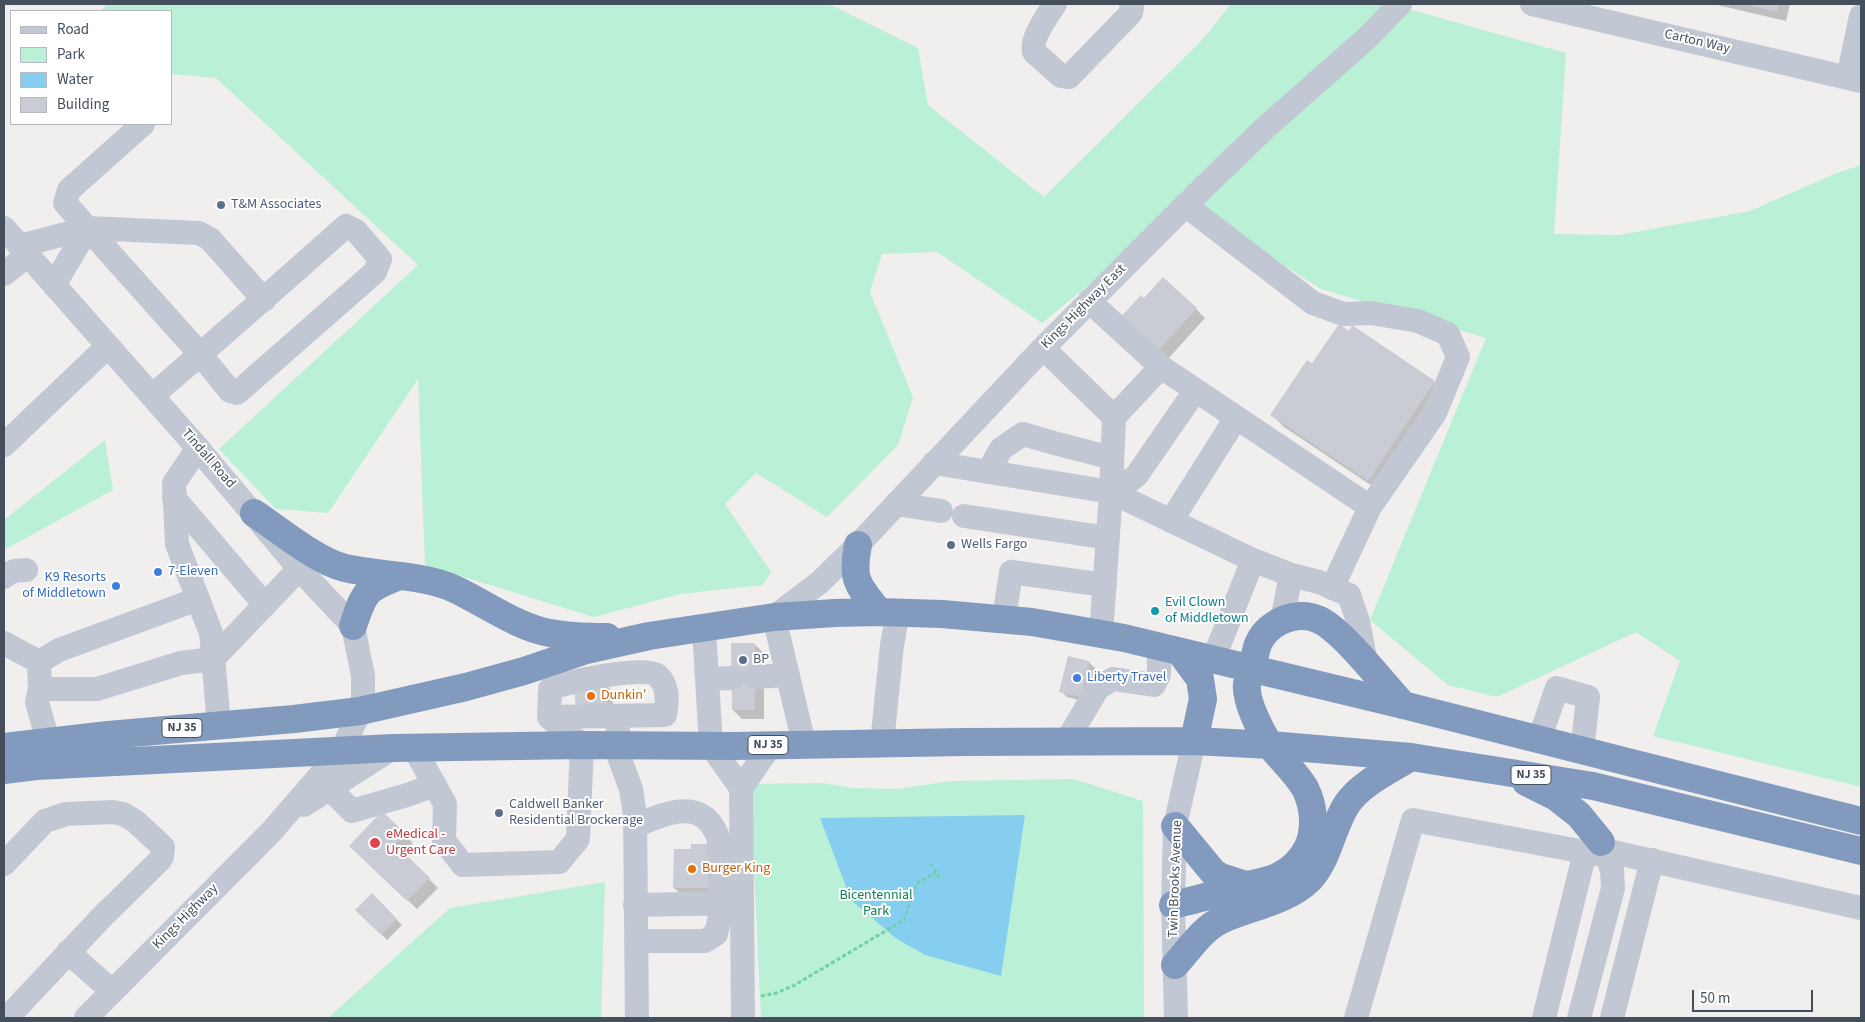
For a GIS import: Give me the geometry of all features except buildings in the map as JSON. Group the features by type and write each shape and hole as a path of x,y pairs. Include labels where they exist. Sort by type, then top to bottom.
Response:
{"highway":[{"path":"254,513 324,560 344,568 435,582 516,621 549,633 585,637 649,636"},
{"path":"858,545 855,561 857,583 888,612"},
{"path":"353,626 364,596 381,583 400,576"},
{"name":"NJ 35","path":"4,746 360,711 466,687 596,648 649,636 774,617 888,612 942,614 1032,622 1101,634 1169,649 1403,705 1861,821"},
{"path":"1173,905 1280,876 1299,860 1312,836 1311,805 1304,788 1270,745 1247,696 1247,682 1257,645 1270,627 1292,616 1320,619 1344,639 1403,705"},
{"path":"1169,649 1200,679 1203,699 1194,741"},
{"name":"NJ 35","path":"4,770 36,766 404,748 1194,741 1270,745 1411,757 1502,770 1593,786 1861,851"},
{"path":"1175,965 1208,928 1220,920 1278,898 1300,887 1311,878 1321,862 1342,813 1356,792 1411,757"},
{"path":"1502,770 1556,797 1579,815 1599,850"},
{"path":"1175,826 1212,872 1246,885"}],"street":[{"path":"1055,4 1036,37 1033,47 1034,52 1061,76 1069,77 1131,13 1132,8 1130,4"},
{"name":"Kings Highway East","path":"774,617 820,582 858,545 1089,301 1264,129 1367,38 1400,4"},
{"name":"Carton Way","path":"1532,4 1854,80"},
{"path":"1854,80 1861,16"},
{"path":"142,125 69,190 65,203 200,354 230,390 237,393 375,272 380,259 356,231 346,226 264,300 200,354 152,396"},
{"path":"1186,205 1313,303 1343,314 1371,313 1418,321 1448,334 1458,358 1435,413 1370,507 1332,588"},
{"name":"Tindall Road","path":"4,228 198,448 299,569 353,626"},
{"path":"54,285 88,228"},
{"path":"4,274 23,251 88,228 199,232 210,239 264,300"},
{"path":"1089,301 1161,367 1370,507"},
{"path":"4,445 108,346"},
{"path":"1044,348 1114,417"},
{"path":"1101,634 1114,417 1161,367"},
{"path":"1111,492 1137,475 1195,390"},
{"path":"1171,521 1236,418"},
{"path":"998,474 1001,449 1023,434 1112,458"},
{"path":"198,448 174,482 177,544 211,633 219,725"},
{"path":"934,463 1111,492 1253,560 1291,575 1319,582 1349,595 1358,621 1366,663"},
{"path":"174,498 265,605"},
{"path":"896,504 941,511"},
{"path":"964,516 1108,538"},
{"path":"1213,660 1253,560"},
{"path":"40,689 97,689 181,663 213,659 299,569"},
{"path":"1004,619 1011,572 1104,585"},
{"path":"1282,620 1291,575"},
{"path":"39,662 59,650 198,599"},
{"path":"882,743 892,645 888,612"},
{"path":"774,617 804,744"},
{"path":"353,626 363,676 363,697 360,711"},
{"path":"704,628 711,746 741,788"},
{"path":"4,643 39,662"},
{"path":"595,678 596,648"},
{"path":"1066,742 1098,688 1113,679 1154,685 1160,675 1169,649"},
{"path":"39,662 40,689 37,702 48,741"},
{"path":"632,672 651,672 656,674 664,684 668,702 665,715 549,717 550,690 557,686 632,672"},
{"path":"755,677 788,675"},
{"path":"707,679 732,678"},
{"path":"1538,740 1557,688 1588,697 1582,750"},
{"name":"Kings Highway","path":"86,1018 286,816 342,750 360,711"},
{"path":"620,716 615,746 631,789 635,826 637,1018"},
{"path":"404,748 434,785 445,804 444,841 463,865 559,862 578,839 582,745 549,717"},
{"name":"Twin Brooks Avenue","path":"1176,1018 1173,905 1175,826 1194,741"},
{"path":"636,941 705,940 716,934 731,903 741,788 771,745"},
{"name":"Kings Highway","path":"286,816 404,748"},
{"path":"330,789 352,811 434,785"},
{"path":"635,826 676,811 694,812 708,819 717,832 731,903 743,1008"},
{"path":"4,864 45,821 66,814 112,812 123,814 135,821 163,847 160,860 68,952 7,1018"},
{"path":"1356,1018 1413,820 1652,860 1861,908"},
{"path":"1544,1018 1599,850"},
{"path":"1579,1018 1613,888 1612,870 1599,850"},
{"path":"1612,1018 1652,860"},
{"path":"635,894 731,903"},
{"path":"68,952 112,991"}],"path":[{"path":"931,863 940,879"},
{"path":"743,1008 766,996 782,991 904,920 916,884 936,873"}],"green space":[{"path":"106,4 829,4 918,48 928,105 1044,197 1203,39 1231,4 1390,4 1566,53 1554,234 1619,235 1750,211 1837,173 1861,165 1861,787 1653,736 1680,661 1636,632 1497,697 1448,685 1370,620 1486,338 1321,289 1188,204 1042,323 937,252 882,254 870,292 913,397 898,445 827,517 756,473 725,504 771,572 763,585 680,594 594,617 425,565 418,379 328,513 276,509 219,449 418,265 216,78 172,74 172,10 102,10"},
{"path":"105,440 113,490 4,550 4,520"},
{"name":"Bicentennial Park","path":"1074,779 1143,801 1144,1018 761,1018 750,784 821,783 854,788 897,789 952,781"},
{"path":"605,882 601,1018 328,1018 450,908"}],"water":[{"path":"1025,815 1001,976 925,955 897,939 851,900 820,818"}],"place":[{"name":"T&M Associates","path":"221,205"},
{"name":"Wells Fargo","path":"951,545"},
{"name":"7-Eleven","path":"158,572"},
{"name":"K9 Resorts of Middletown","path":"116,586"},
{"name":"Evil Clown of Middletown","path":"1155,611"},
{"name":"BP","path":"743,660"},
{"name":"Liberty Travel","path":"1077,678"},
{"name":"Dunkin'","path":"591,696"},
{"name":"Caldwell Banker Residential Brockerage","path":"499,813"},
{"name":"eMedical - Urgent Care","path":"375,843"},
{"name":"Burger King","path":"692,869"}]}
